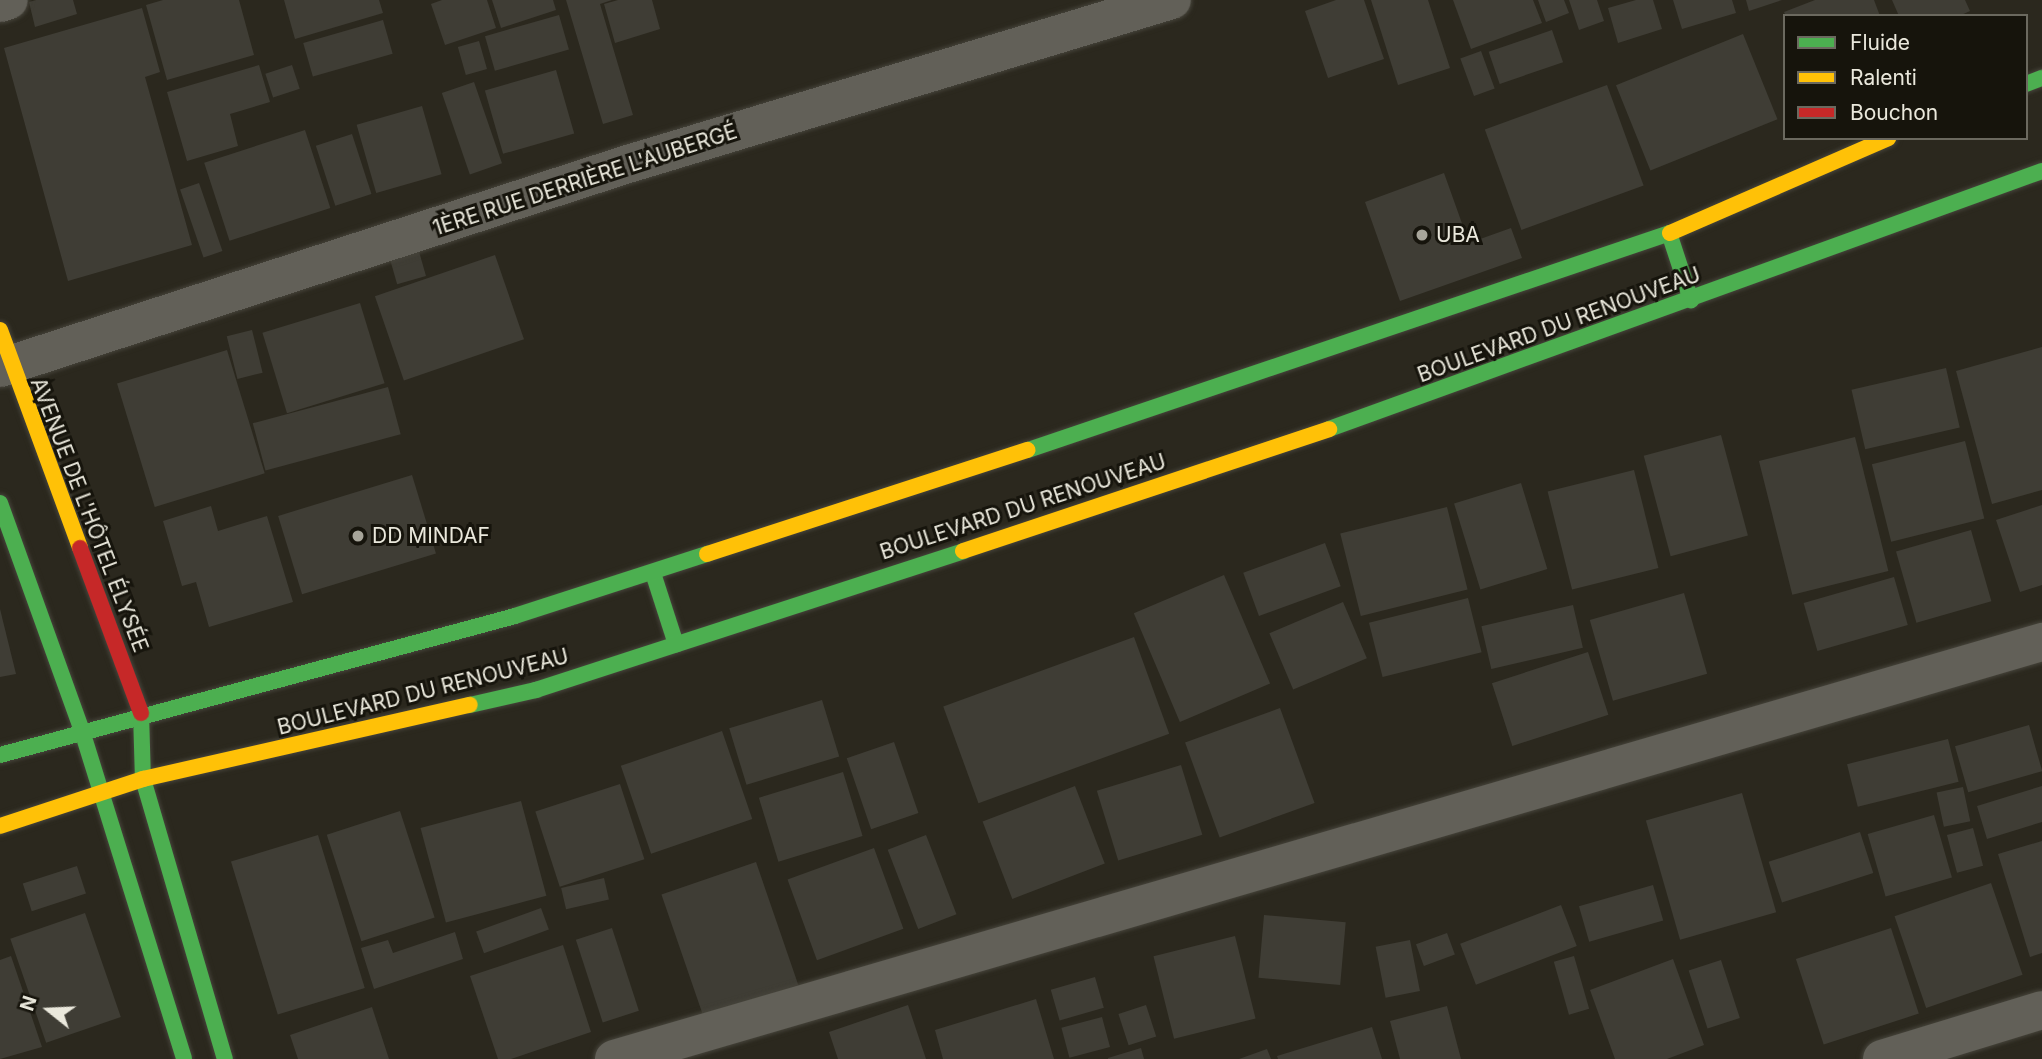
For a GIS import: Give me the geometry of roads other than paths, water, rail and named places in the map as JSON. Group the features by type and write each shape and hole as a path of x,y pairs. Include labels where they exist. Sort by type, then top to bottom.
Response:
{"main road":[{"path":"0,755 141,713 515,616 653,573 1455,309 1669,233 1883,140"},
{"name":"BOULEVARD DU RENOUVEAU","path":"0,826 143,779 536,690 1281,447 2042,171"},
{"path":"1669,233 1691,300"},
{"name":"AVENUE DE L'HÔTEL ÉLYSÉE","path":"4,355 141,713 143,779 225,1059"},
{"path":"0,503 82,731 184,1059"},
{"path":"653,573 677,644"}],"street":[{"path":"0,3 9,0"},
{"name":"1ÈRE RUE DERRIÈRE L'AUBERGÉ","path":"4,355 1172,0"},
{"path":"614,1059 2042,642"},
{"path":"1882,1059 2042,1010"}],"place":[{"name":"UBA","path":"1422,235"},
{"name":"DD MINDAF","path":"358,536"}]}
